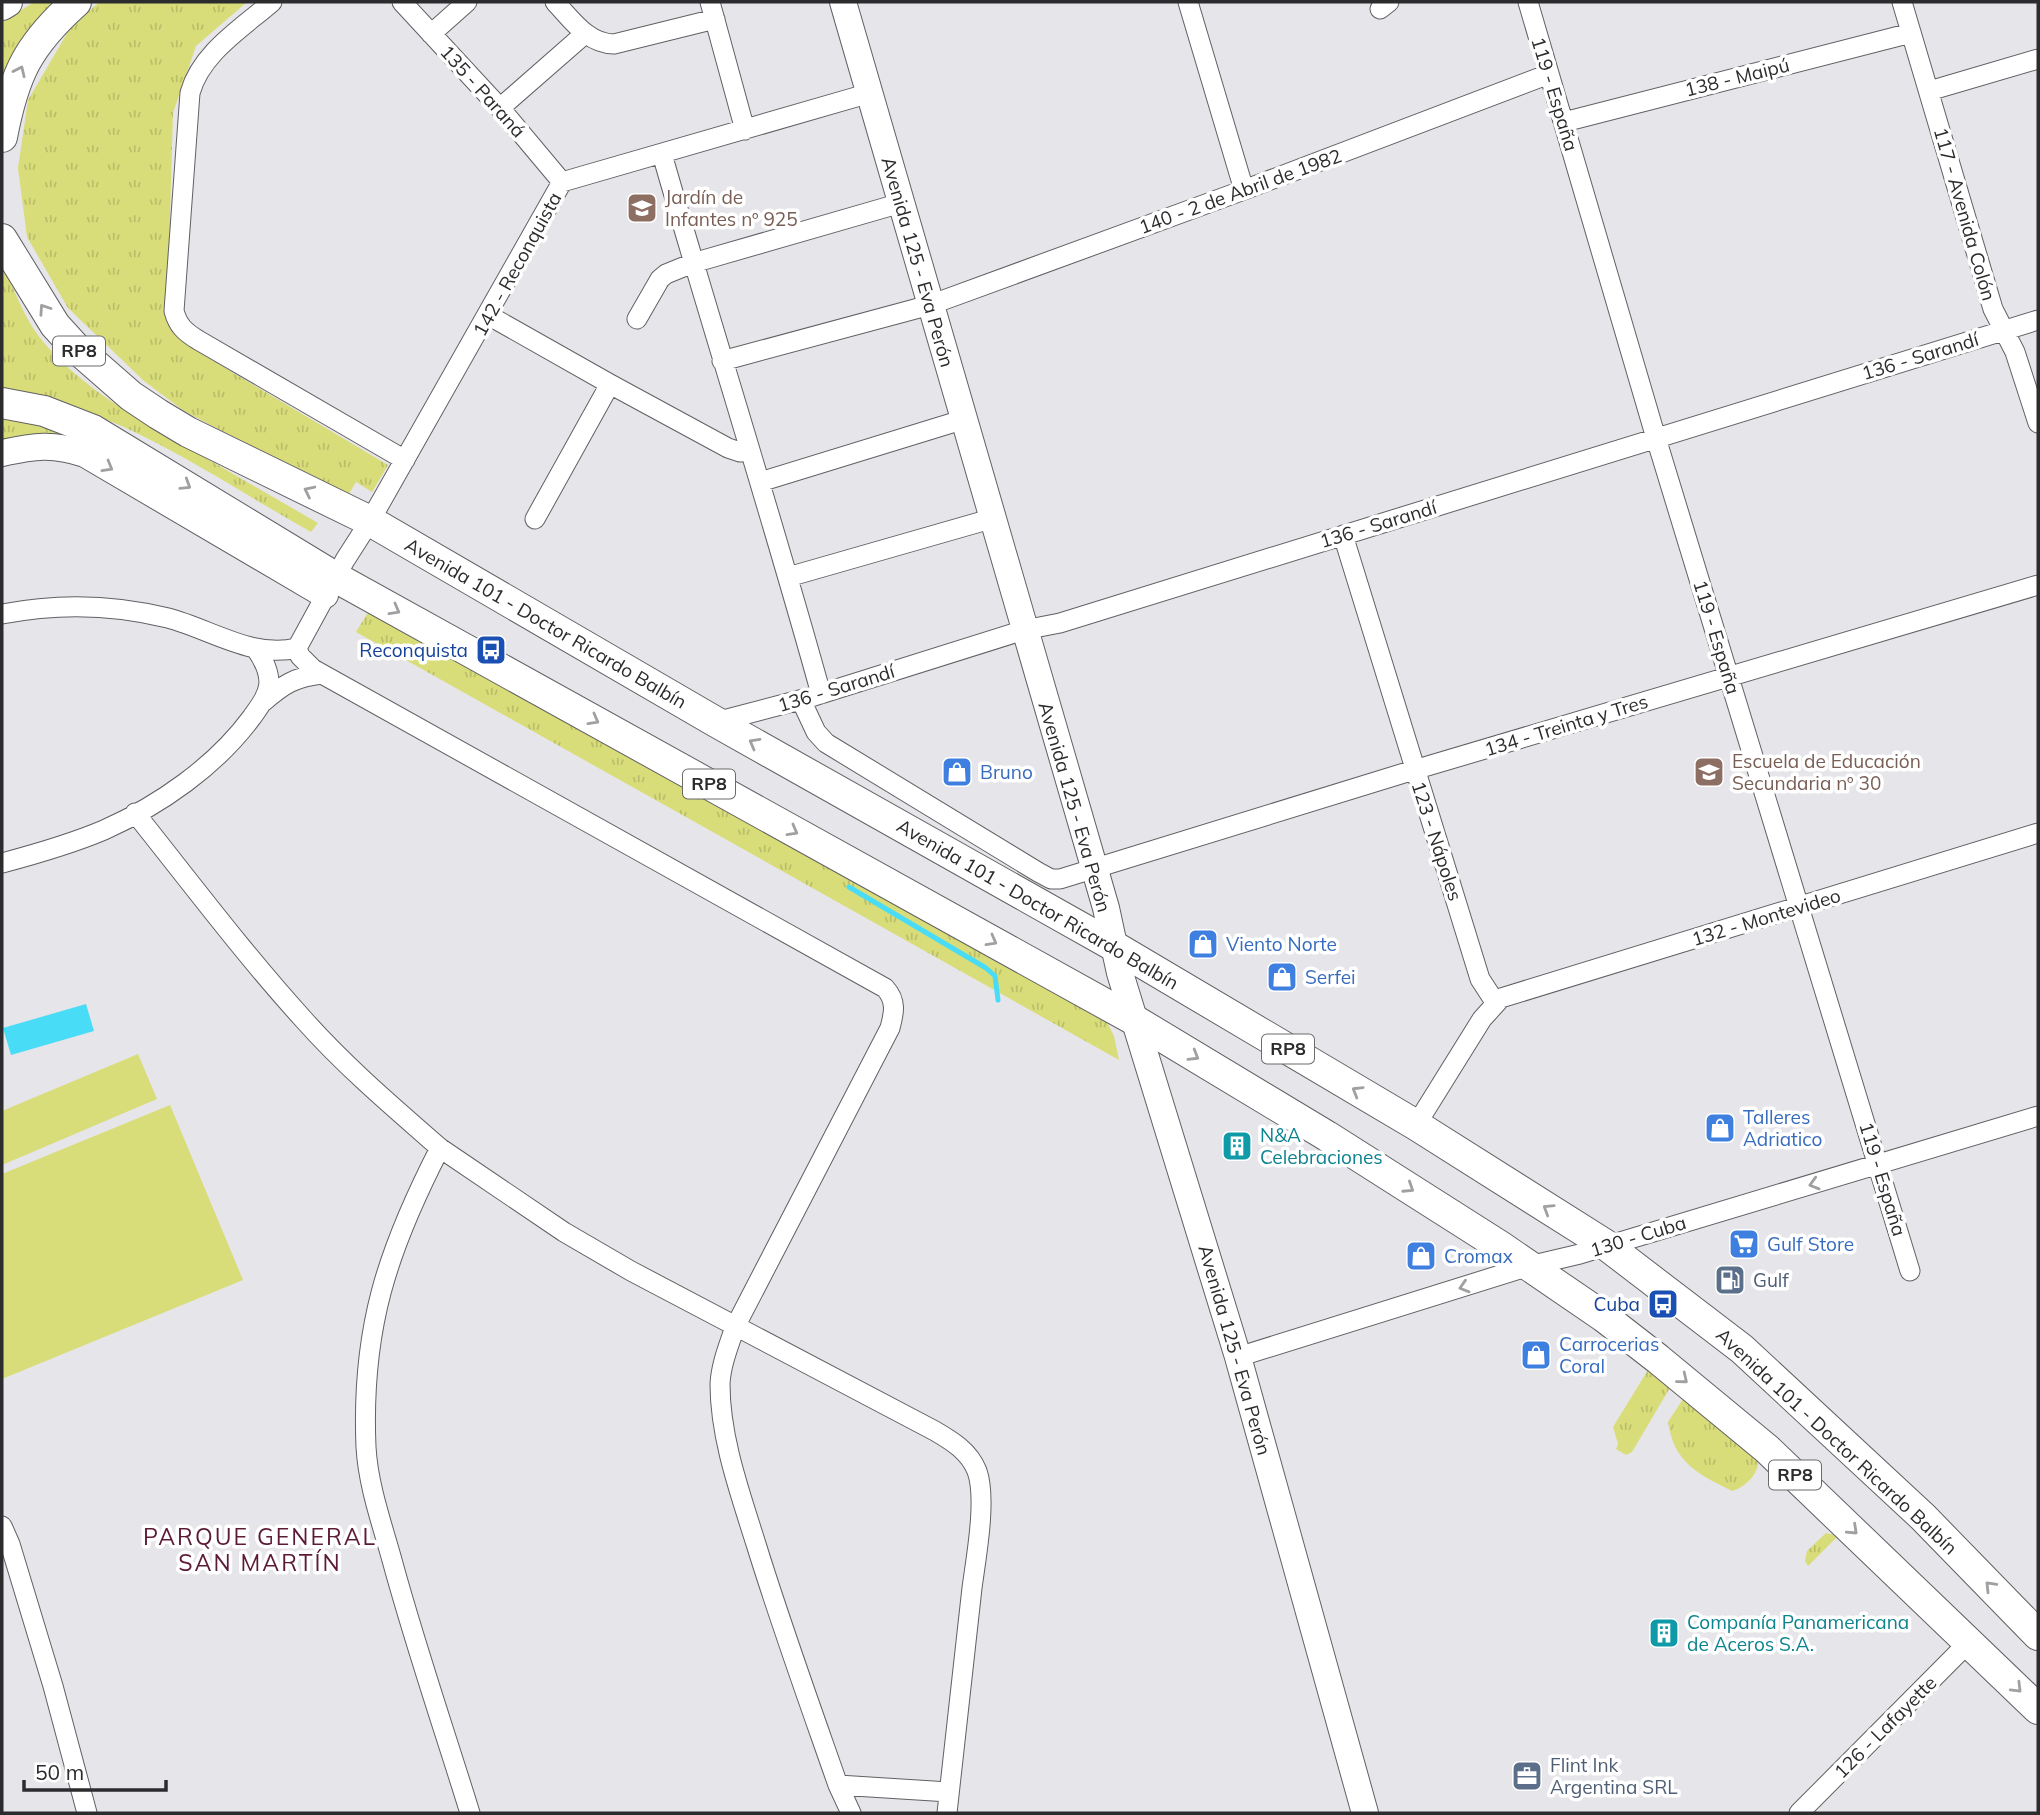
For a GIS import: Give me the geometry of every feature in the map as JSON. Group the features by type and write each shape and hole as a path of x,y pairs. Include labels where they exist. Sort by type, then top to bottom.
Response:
{"main road":[{"path":"2,5 7,2"},
{"path":"2,137 8,102 20,69 45,31 76,2"},
{"name":"Avenida 101 - Doctor Ricardo Balbín","path":"2,239 55,324 92,363 131,396 188,432 370,521 716,722 1112,945 1416,1125 1606,1245 1752,1358 1923,1517 2038,1635"},
{"name":"RP8","path":"2,403 44,411 93,430 330,586 1136,1021 1327,1136 1604,1317 1730,1417 1970,1641 2038,1709"}],"street":[{"path":"272,2 208,58 193,80 174,311 176,321 198,341 405,460"},
{"name":"135 - Paraná","path":"402,2 500,108 562,182"},
{"path":"431,34 467,2"},
{"path":"555,2 582,32 601,44 614,44 713,10 745,130"},
{"path":"1188,2 1244,190"},
{"name":"119 - España","path":"1529,2 1656,438 1910,1271"},
{"name":"117 - Avenida Colón","path":"1902,2 1993,309 2015,352 2038,423"},
{"name":"Avenida 125 - Eva Perón","path":"846,3 930,305 1106,908 1112,945 1238,1357 1365,1813"},
{"path":"500,108 580,38 582,32"},
{"name":"138 - Maipú","path":"1564,122 1911,33"},
{"path":"1929,91 2038,59"},
{"name":"140 - 2 de Abril de 1982","path":"722,361 930,305 1549,74"},
{"name":"142 - Reconquista","path":"297,648 562,182 870,93"},
{"path":"662,154 789,577 821,694"},
{"path":"637,319 660,279 666,274 693,263 901,203"},
{"path":"488,315 728,447 740,452 750,451"},
{"name":"136 - Sarandí","path":"716,722 801,700 1024,630 1073,619 2038,320"},
{"path":"535,519 610,384"},
{"path":"760,482 965,419"},
{"path":"2,453 45,445 64,447 85,454 330,586"},
{"path":"789,577 994,519"},
{"name":"123 - Nápoles","path":"1343,535 1480,979 1495,1002"},
{"name":"134 - Treinta y Tres","path":"801,700 816,732 826,743 1038,872 1051,879 1060,879 1414,770 2038,585"},
{"path":"2,614 72,605 134,611 197,627 267,652 297,648 306,663 322,674 885,988 890,994 895,1012 890,1028 735,1327 722,1367 720,1383 737,1485 838,1785 851,1813"},
{"path":"2,863 68,844 104,830 194,776 218,756 240,734 262,702 269,685 264,660 256,649"},
{"path":"262,702 289,682 322,674"},
{"path":"135,813 305,1022 354,1072 440,1148 564,1232 735,1327 952,1441 971,1459 981,1491 947,1813"},
{"name":"132 - Montevideo","path":"1495,1002 1507,996 2038,833"},
{"path":"1416,1125 1495,1002"},
{"name":"130 - Cuba","path":"1238,1357 1529,1266 2038,1116"},
{"path":"440,1148 414,1199 384,1277 374,1322 366,1382 366,1450 377,1508 399,1585 470,1813"},
{"path":"2,1526 10,1544 53,1686 87,1813"},
{"name":"126 - Lafayette","path":"1799,1813 1970,1641"},
{"path":"838,1785 949,1792"}],"green space":[{"path":"34,2 57,2 2,84 2,22"},
{"path":"99,2 247,2 196,46 173,113 167,318 187,342 205,356 388,465 372,492 356,482 347,497 184,411 144,381 68,308 27,237 18,168 28,100 69,30"},
{"path":"5,269 32,327 60,360 92,388 146,423 318,523 311,532 183,457 131,430 80,410 2,390 2,284"},
{"path":"2,412 61,426 87,447 2,441"},
{"path":"370,609 1106,1020 1114,1036 1119,1060 356,632"},
{"path":"138,1054 157,1099 2,1165 2,1111"},
{"path":"170,1105 243,1280 2,1379 2,1174"},
{"path":"1648,1370 1671,1386 1632,1452 1626,1455 1616,1449 1618,1444 1613,1427"},
{"path":"1683,1399 1758,1459 1757,1469 1742,1487 1732,1491 1708,1479 1682,1457 1671,1436 1668,1422"},
{"path":"1826,1533 1838,1536 1808,1566 1805,1561 1807,1551"}],"water":[{"path":"86,1004 94,1031 11,1055 3,1028"}],"waterway":[{"path":"849,887 986,968 995,976 998,1000"}],"place":[{"name":"Jardín de Infantes nº 925","path":"642,208"},
{"name":"Reconquista","path":"491,650"},
{"name":"Bruno","path":"957,772"},
{"name":"Escuela de Educación Secundaria nº 30","path":"1709,772"},
{"name":"Viento Norte","path":"1203,944"},
{"name":"Serfei","path":"1282,977"},
{"name":"Talleres Adriatico","path":"1720,1128"},
{"name":"N&A Celebraciones","path":"1237,1146"},
{"name":"Gulf Store","path":"1744,1244"},
{"name":"Cromax","path":"1421,1256"},
{"name":"Gulf","path":"1730,1280"},
{"name":"Cuba","path":"1663,1304"},
{"name":"Carrocerias Coral","path":"1536,1355"},
{"name":"Companía Panamericana de Aceros S.A.","path":"1664,1633"},
{"name":"Flint Ink Argentina SRL","path":"1527,1776"}],"district":[{"name":"PARQUE GENERAL SAN MARTÍN","path":"260,1550"}]}
